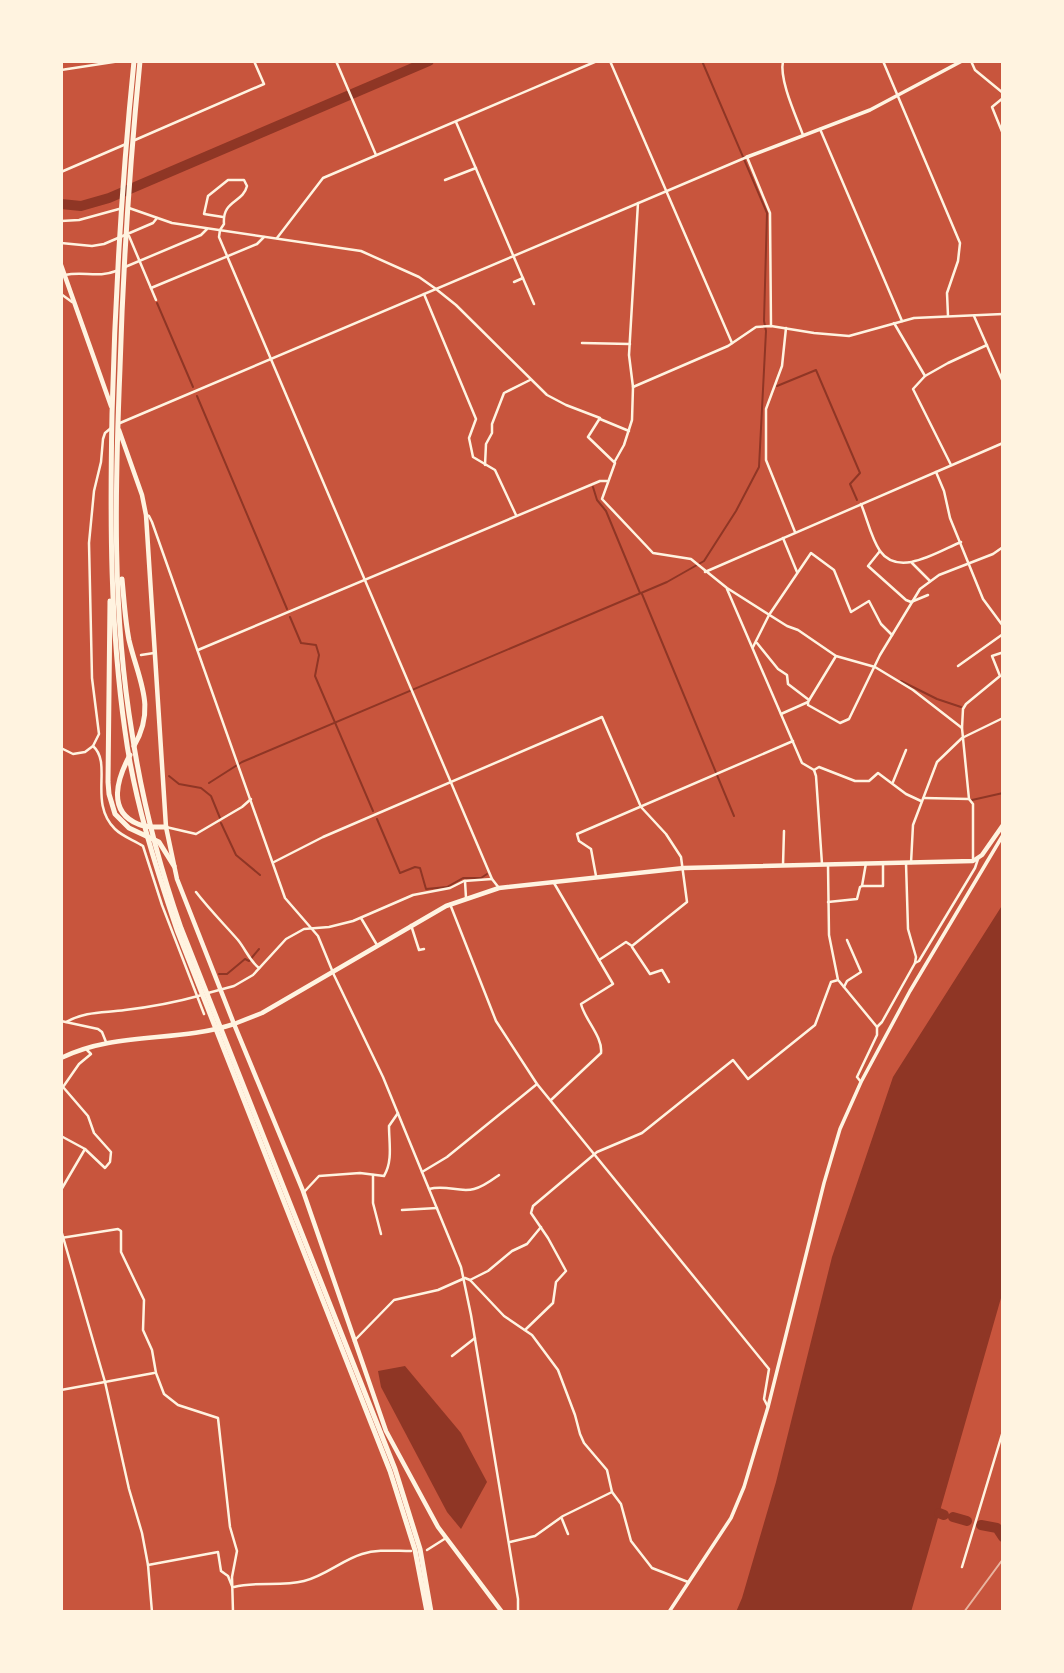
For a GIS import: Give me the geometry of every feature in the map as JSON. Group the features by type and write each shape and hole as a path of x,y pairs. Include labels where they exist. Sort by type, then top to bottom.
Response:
{"highway":[{"path":"134,61 119,251 109,794 115,814 122,822 137,834 162,844 174,866"},
{"path":"114,488 124,265 140,61"},
{"path":"115,545 128,733 143,819 156,867 216,1030 393,1470"},
{"path":"115,545 129,637 143,687 146,713 139,737 117,781 117,798 126,815 138,825 166,827"},
{"path":"128,733 158,855 181,928 393,1470 419,1549 429,1612"},
{"path":"147,836 166,827"}],"main road":[{"path":"61,264 142,495 146,515 166,827 174,866 219,990 303,1191 386,1431 446,1538 502,1612"},
{"path":"61,1058 84,1047 106,1042 216,1030 234,1024 262,1013 450,904 499,888 684,868 976,860 1003,825"}],"street":[{"path":"61,70 120,61"},
{"path":"61,172 264,84 254,61"},
{"path":"336,61 376,155"},
{"path":"276,238 323,178 597,61"},
{"path":"610,61 732,343"},
{"path":"783,61 785,82 803,135"},
{"path":"883,61 960,243 958,261 947,293 948,316"},
{"path":"61,748 80,754 93,746 99,730 93,691 89,543 93,491 102,462 105,433 117,424 666,190 870,110 961,61"},
{"path":"971,61 975,70 1003,93"},
{"path":"1003,98 992,110 1003,134"},
{"path":"456,122 534,304"},
{"path":"820,129 902,321"},
{"path":"747,157 770,213 771,326"},
{"path":"445,180 476,168"},
{"path":"223,217 204,214 208,196 228,180 244,180 246,192 229,204 219,237 450,782 492,879 499,888"},
{"path":"638,202 629,355 633,387 629,431 602,499 653,553 691,559 727,588 769,615 798,630 836,656 875,667 919,694 962,728"},
{"path":"61,221 79,220 126,207 157,218 207,229 361,251 419,277 436,289 465,313 547,395 629,431"},
{"path":"117,210 156,300"},
{"path":"61,243 92,246 104,244 153,223 157,218"},
{"path":"65,275 106,275 201,235 207,229"},
{"path":"151,288 257,244 264,237"},
{"path":"514,282 523,278"},
{"path":"61,293 76,305"},
{"path":"424,294 477,419 470,433 469,447 473,457 495,470 516,514"},
{"path":"633,387 732,343 756,327 771,326 849,336 914,318 1003,314"},
{"path":"974,316 1003,382"},
{"path":"894,323 925,376"},
{"path":"786,328 780,373 766,409 765,449 766,460 795,532"},
{"path":"582,343 630,344"},
{"path":"592,343 592,349"},
{"path":"951,465 914,389 925,376 987,345"},
{"path":"485,465 486,444 503,395 530,380"},
{"path":"600,418 588,437 615,463"},
{"path":"705,572 1003,443"},
{"path":"936,472 950,517 983,598 1003,626"},
{"path":"198,650 516,514 600,481 607,481"},
{"path":"861,504 880,551 892,561 911,563 961,542"},
{"path":"146,515 152,522 285,898 302,919 313,927 398,1113 465,1278 518,1612"},
{"path":"783,538 797,572"},
{"path":"757,643 778,669 787,675 788,684 808,701 808,705 840,723 849,719 919,589 930,581 1003,547"},
{"path":"880,551 867,566 906,600 911,602 928,595"},
{"path":"753,647 769,615 811,552 834,570 851,612 869,601 881,624 892,635"},
{"path":"911,563 930,581"},
{"path":"727,588 802,763 814,770 818,782 829,935 838,980 877,1027 877,1035 857,1077 862,1082"},
{"path":"958,666 1003,634"},
{"path":"141,654 154,653"},
{"path":"915,963 919,961 975,868 973,804 969,799 962,738 962,709 1000,676 992,656 1001,653"},
{"path":"781,714 808,701 836,656"},
{"path":"92,661 99,660"},
{"path":"273,863 323,837 603,717 642,807 666,834 681,857 684,868 687,902 632,946"},
{"path":"877,1027 915,963 916,957 908,929 911,832 937,762 962,738 1003,718"},
{"path":"596,878 591,849 579,841 578,834 793,741"},
{"path":"93,746 101,758 103,811 122,835 143,846 162,905 204,1014"},
{"path":"892,783 906,750"},
{"path":"814,770 818,767 855,781 869,781 878,773 906,794 922,799 969,799"},
{"path":"166,827 196,835 243,807 251,799"},
{"path":"783,865 784,831"},
{"path":"669,1612 738,1503 768,1408 840,1129 910,990 1003,835"},
{"path":"828,902 858,899 866,863"},
{"path":"862,886 883,886 883,863"},
{"path":"63,1022 96,1011 124,1010 234,986 253,975 286,939 304,929 329,927 361,918 413,895 450,888 465,881 492,879"},
{"path":"465,881 466,898"},
{"path":"551,1100 601,1053 602,1045 580,1004 613,984 554,883"},
{"path":"196,892 240,942 251,962 259,968"},
{"path":"450,904 496,1021 537,1084 769,1369 764,1399 768,1408"},
{"path":"361,918 377,945"},
{"path":"411,925 419,950 424,949"},
{"path":"844,987 861,972 847,940"},
{"path":"599,960 626,942 632,946 650,974 662,970 669,982"},
{"path":"525,1330 553,1303 556,1280 566,1271 531,1209 594,1155 642,1133 733,1060 748,1079 815,1025 831,982 838,980"},
{"path":"63,1022 98,1029 106,1042"},
{"path":"61,1136 85,1149 105,1168 110,1162 111,1152 107,1145 94,1133 88,1116 63,1087 79,1064 91,1054 84,1047"},
{"path":"422,1172 447,1157 537,1084"},
{"path":"303,1191 319,1176 360,1173 384,1176 388,1169 391,1138 389,1126 398,1113"},
{"path":"61,1190 85,1149"},
{"path":"373,1175 373,1207 381,1234"},
{"path":"429,1189 441,1185 448,1188 476,1189 499,1175"},
{"path":"401,1210 437,1208"},
{"path":"470,1280 527,1244 541,1227"},
{"path":"63,1238 118,1229 121,1231 121,1252 144,1300 143,1330 152,1350 156,1373 164,1394 171,1401 218,1418 230,1527 237,1551 232,1577 233,1612"},
{"path":"61,1230 105,1382 148,1565 152,1612"},
{"path":"354,1341 394,1300 438,1290 465,1278 470,1280 504,1316 532,1335 558,1370 584,1443 607,1470 612,1492 621,1503 627,1521 628,1536 650,1566 688,1582"},
{"path":"452,1356 475,1338"},
{"path":"61,1390 156,1373"},
{"path":"962,1567 1003,1431"},
{"path":"997,1449 1003,1452"},
{"path":"509,1542 535,1536 563,1516 612,1492"},
{"path":"562,1519 568,1534"},
{"path":"426,1550 446,1538"},
{"path":"234,1587 250,1583 300,1582 318,1577 360,1554 378,1550 411,1551"},
{"path":"148,1565 218,1552 221,1571 228,1576 234,1587"}],"shaded area":[{"path":"1003,904 1003,1291 911,1612 736,1612 776,1482 832,1257 893,1077"},
{"path":"405,1366 461,1433 487,1482 461,1529 447,1512 381,1387 378,1371"}],"waterway":[{"path":"61,204 81,206 109,198 429,61"},
{"path":"209,783 242,762 667,582 704,561 736,511 759,467 766,331 767,213 702,61"},
{"path":"157,303 193,387"},
{"path":"777,386 816,370 860,473 850,484 857,500"},
{"path":"197,396 287,609"},
{"path":"593,487 597,500 606,511 640,593"},
{"path":"642,594 734,816"},
{"path":"290,617 301,643 316,645 319,655 315,676 373,811"},
{"path":"901,681 937,699 961,707"},
{"path":"169,776 179,784 201,788 211,796 220,818"},
{"path":"972,800 1003,793"},
{"path":"377,819 400,873 415,867 420,868 426,889 447,887 463,878 481,878 487,874"},
{"path":"221,823 236,855 260,875"},
{"path":"219,974 227,974 245,959 249,961 259,949"},
{"path":"939,1513 944,1515"},
{"path":"953,1517 967,1521"},
{"path":"981,1525 997,1528 1003,1537"}],"railway":[{"path":"964,1612 1003,1559"}]}
